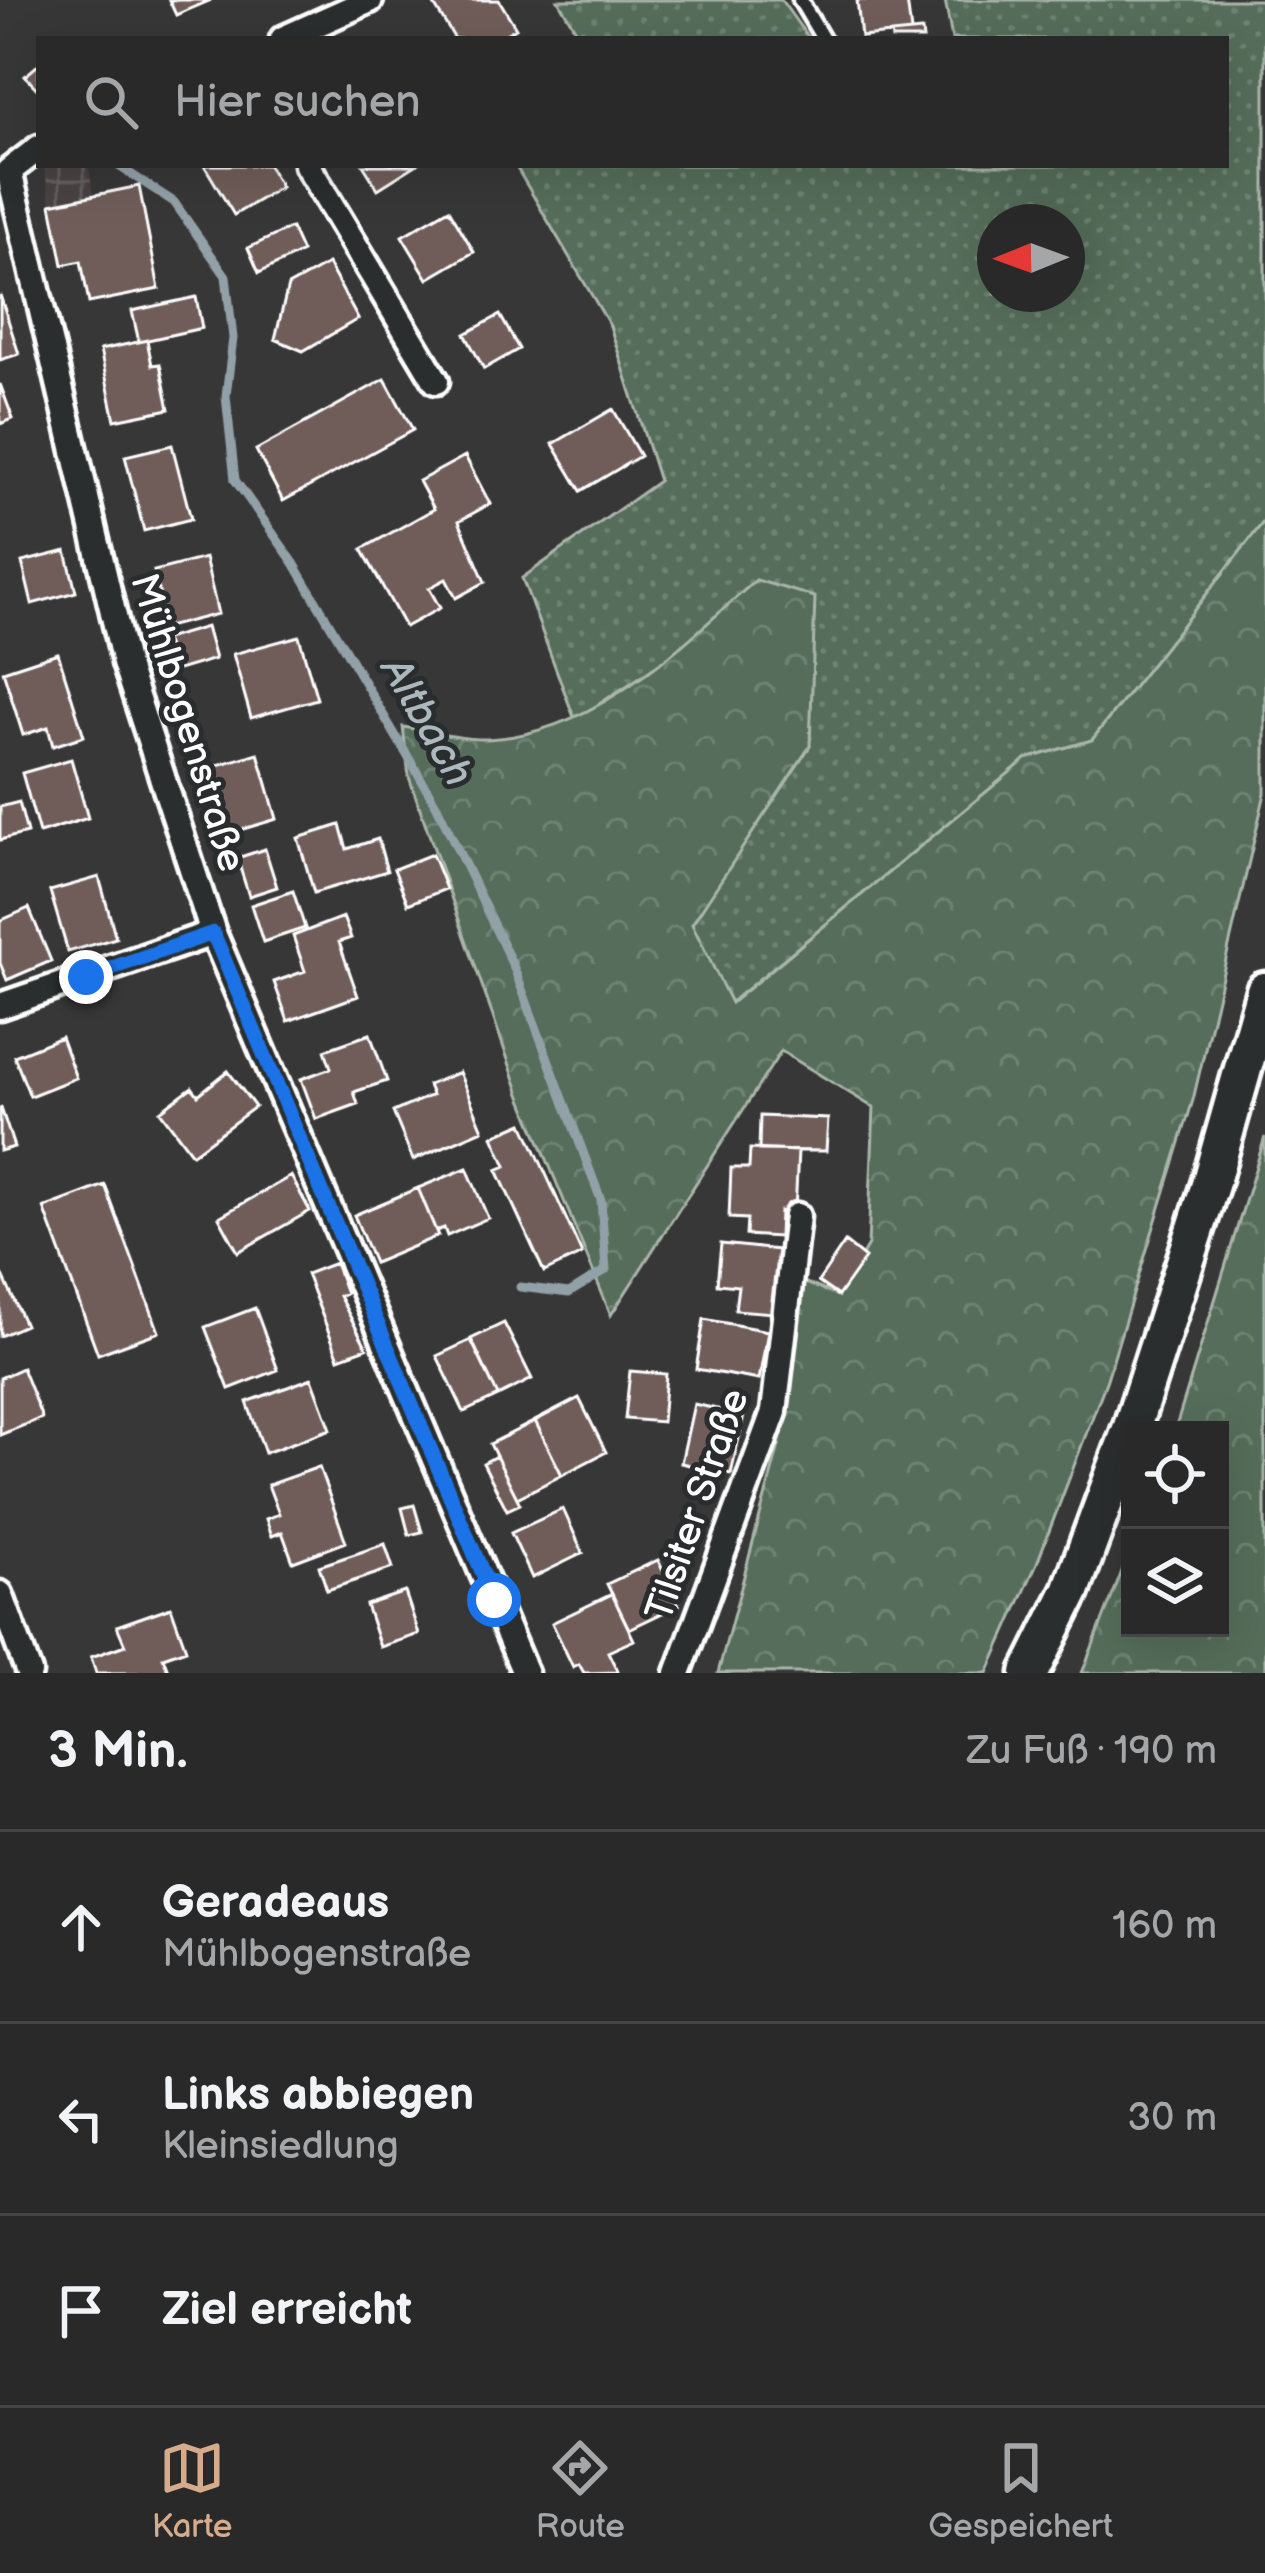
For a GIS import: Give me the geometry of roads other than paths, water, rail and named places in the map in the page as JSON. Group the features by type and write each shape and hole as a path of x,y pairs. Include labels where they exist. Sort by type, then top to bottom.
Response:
{"main road":[{"path":"1133,1421 1210,1185 1265,991"},
{"path":"1030,1673 1071,1591 1121,1455"}],"street":[{"path":"290,36 370,0"},
{"name":"Mühlbogenstraße","path":"36,150 9,171 125,663 213,933 525,1673"},
{"path":"309,168 436,381"},
{"path":"0,1006 213,933"},
{"name":"Tilsiter Straße","path":"678,1673 774,1412 797,1216"},
{"path":"0,1594 29,1673"}],"lane":[{"path":"800,0 821,36"}],"waterway":[{"name":"Altbach","path":"122,168 174,202 226,276 233,338 226,396 235,480 294,563 437,806 514,968 601,1200 606,1270 569,1293 520,1287"}]}
